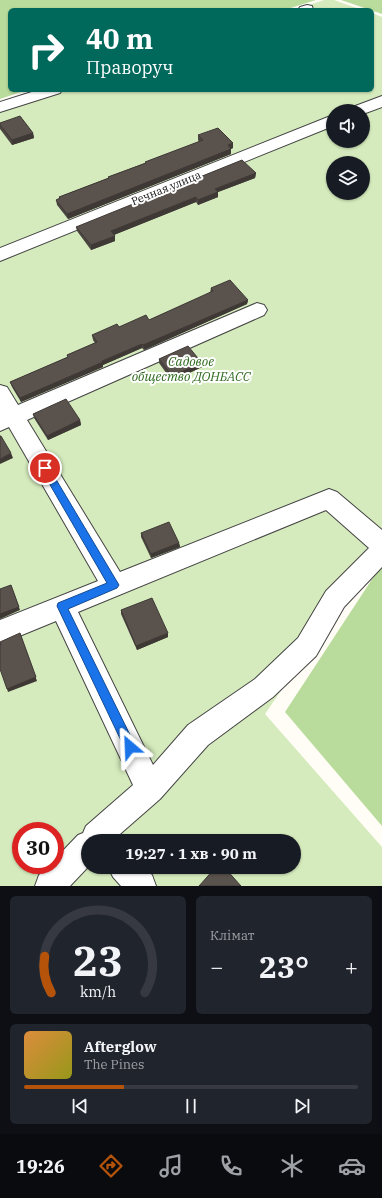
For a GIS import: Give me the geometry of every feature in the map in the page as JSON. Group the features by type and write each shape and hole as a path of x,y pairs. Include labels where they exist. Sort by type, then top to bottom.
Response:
{"street":[{"path":"0,107 48,92"},
{"path":"370,106 382,101"},
{"name":"Речная улица","path":"0,255 326,123"},
{"path":"7,419 257,310"},
{"path":"0,393 7,419 114,585"},
{"path":"0,632 330,499 382,544"},
{"path":"102,834 150,789 198,735 264,688 307,647 335,599 382,551"},
{"path":"62,606 150,789"},
{"path":"50,886 81,854"},
{"path":"130,874 141,886"}],"green space":[{"path":"0,0 316,0 290,8 8,8 8,92 21,92 0,99"},
{"path":"324,0 334,0 356,8 299,8"},
{"path":"341,0 382,0 382,14 374,11 374,8 364,8"},
{"name":"Садовое общество ДОНБАСС","path":"374,14 382,17 382,543 265,714 382,847 382,886 0,886 0,103 35,92 374,92"},
{"path":"382,564 382,826 285,712"}],"building":[{"path":"20,116 33,133 12,140 0,123"},
{"path":"218,128 233,143 228,145 231,149 67,214 56,200 60,198 59,197 109,178 108,177 203,140 198,135"},
{"path":"242,160 256,173 215,189 218,192 198,200 196,197 111,231 115,236 91,245 76,227"},
{"path":"230,280 248,300 102,361 103,362 20,398 10,382 68,357 67,355 97,342 92,335 117,324 119,327 146,315 149,320 213,291 211,288"},
{"path":"188,346 202,363 172,376 159,359"},
{"path":"66,399 80,420 47,436 33,414"},
{"path":"0,436 11,453 0,459"},
{"path":"169,522 179,543 151,554 141,533"},
{"path":"11,585 19,607 0,614 0,589"},
{"path":"152,598 168,633 136,646 121,610"},
{"path":"20,633 36,677 7,689 0,669 0,642"},
{"path":"210,874 230,874 241,886 199,886"}],"route":[{"path":"45,468 114,585 62,606 130,747"}]}
